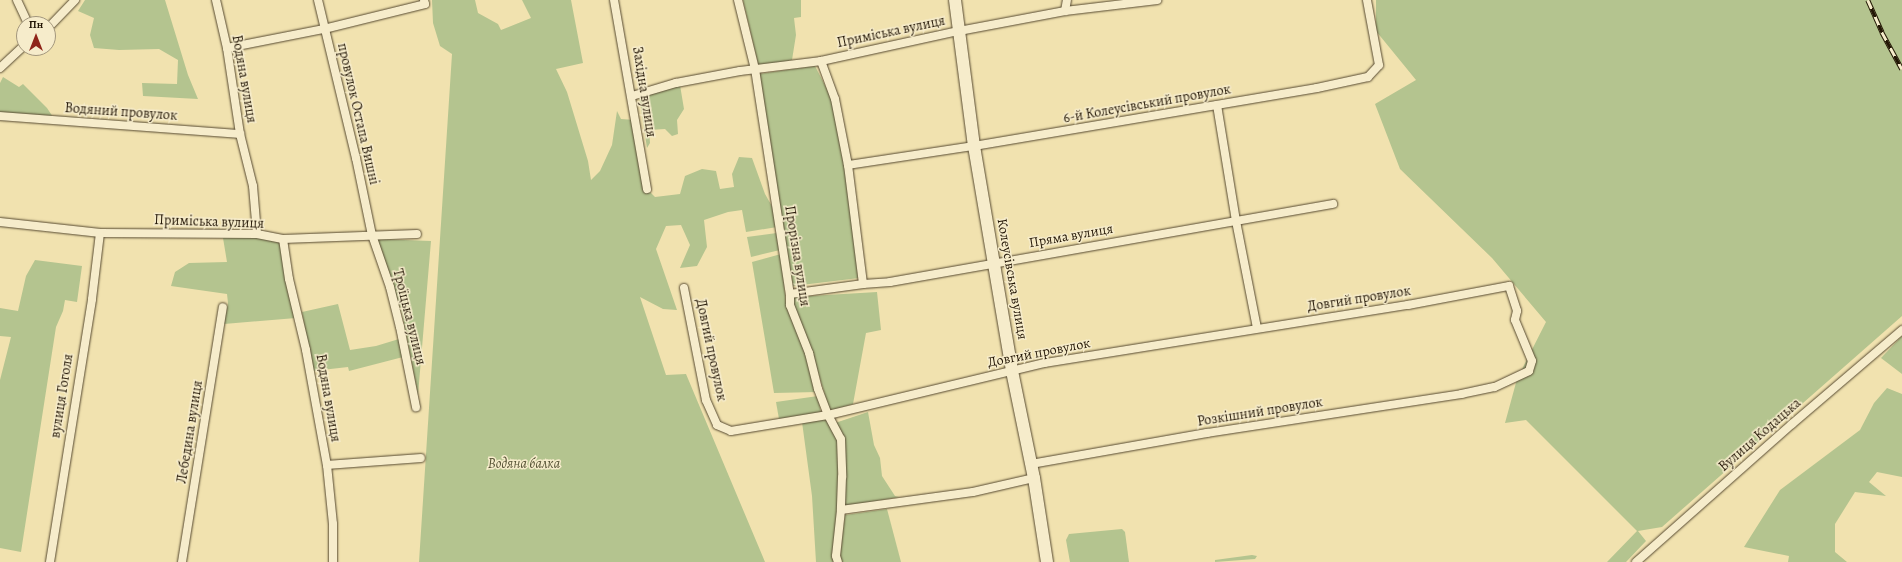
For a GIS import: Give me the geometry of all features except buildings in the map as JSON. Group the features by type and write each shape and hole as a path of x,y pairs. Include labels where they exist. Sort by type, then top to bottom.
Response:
{"street":[{"path":"17,0 24,16"},
{"path":"56,22 75,0"},
{"name":"Водяна вулиця","path":"216,0 227,48 240,134 253,186 257,234"},
{"name":"провулок Остапа Вишні","path":"318,0 356,158 372,235"},
{"name":"Західна вулиця","path":"614,0 632,96 647,189"},
{"name":"Прорізна вулиця","path":"738,0 755,69 790,294 790,305 809,353 818,389 828,415 841,439 841,510 836,556 838,562"},
{"name":"Колеусівська вулиця","path":"955,0 974,146 1012,371 1034,478 1047,562"},
{"path":"1065,11 1067,0"},
{"name":"Приміська вулиця","path":"632,96 676,82 821,60 959,31 1065,11 1157,0"},
{"name":"6-й Колеусівський провулок","path":"848,166 1217,105 1368,77 1379,65 1367,0"},
{"path":"227,48 324,29 425,2"},
{"path":"0,68 16,53"},
{"path":"821,60 835,99 848,166 863,284"},
{"path":"1217,105 1236,221 1257,328"},
{"name":"Водяний провулок","path":"0,116 240,134"},
{"name":"Пряма вулиця","path":"790,294 863,284 890,282 1333,204"},
{"name":"Приміська вулиця","path":"0,222 100,233 257,234 283,239 418,234"},
{"name":"вулиця Гоголя","path":"50,562 92,299 100,233"},
{"name":"Троїцька вулиця","path":"372,235 390,287 416,407"},
{"name":"Водяна вулиця","path":"283,239 289,279 306,350 327,465 333,524 333,562"},
{"name":"Довгий провулок","path":"684,288 706,400 717,425 731,432 828,415 1045,363 1408,305 1510,286"},
{"name":"Розкішний провулок","path":"1031,464 1207,433 1462,394 1494,387 1529,371 1532,360 1516,320 1517,311 1510,286"},
{"name":"Лебедина вулиця","path":"182,562 223,307"},
{"name":"Вулиця Кодацька","path":"1636,562 1792,424 1902,330"},
{"path":"327,465 421,458"},
{"path":"841,510 973,492 1034,478"}],"green space":[{"path":"85,0 165,0 188,75 198,99 143,96 142,83 177,84 178,60 159,49 119,50 94,48 90,35 94,18 78,11"},
{"name":"Водяна балка","path":"432,0 475,0 478,13 498,24 501,30 531,18 522,0 571,0 583,63 556,69 567,92 588,161 591,180 600,171 612,145 617,111 621,119 635,120 647,189 655,197 680,194 685,176 702,169 716,171 720,189 734,187 732,174 739,157 752,158 765,194 773,208 777,227 746,232 742,210 728,212 704,220 707,247 697,266 680,268 690,245 681,225 666,226 656,249 677,310 663,309 640,297 666,375 686,374 765,562 419,562 452,54 440,46 433,23"},
{"path":"743,0 801,0 801,17 794,18 796,35 792,60 759,68"},
{"path":"1376,0 1902,0 1902,316 1662,527 1638,531 1646,541 1626,562 1607,562 1637,531 1526,420 1505,423 1517,379 1546,322 1492,258 1400,169 1375,104 1416,80 1376,31"},
{"path":"815,66 831,97 846,177 859,278 793,286 768,141 759,74"},
{"path":"3,77 19,87 23,84 47,108 53,117 0,113 0,83"},
{"path":"680,85 684,109 677,120 678,134 672,136 665,129 649,130 650,143 647,148 639,96"},
{"path":"777,233 780,250 751,257 747,237"},
{"path":"256,237 282,242 296,318 224,324 228,303 227,294 171,286 175,272 189,263 227,262 223,238"},
{"path":"377,239 431,241 418,395 402,313"},
{"path":"781,254 786,304 804,345 817,392 774,393 752,262"},
{"path":"35,260 82,266 77,302 65,300 63,311 56,327 21,552 0,548 0,380 11,337 0,336 0,308 18,311 26,276"},
{"path":"877,292 881,330 866,333 853,404 830,411 814,359 793,305 793,297"},
{"path":"338,304 350,350 376,346 399,339 403,357 349,371 348,367 313,371 302,312"},
{"path":"1902,336 1902,374 1881,358"},
{"path":"1887,388 1902,394 1902,477 1877,472 1869,482 1886,496 1855,492 1835,524 1835,552 1847,562 1788,562 1789,556 1744,547 1780,490 1860,430 1874,403"},
{"path":"818,396 821,414 779,419 776,402"},
{"path":"868,412 874,445 880,458 882,476 895,496 899,497 843,507 845,476 835,423"},
{"path":"826,418 838,440 838,504 832,557 834,562 816,562 812,496 802,422"},
{"path":"887,509 901,562 842,562 840,555 845,515"},
{"path":"1122,529 1125,532 1129,562 1070,562 1066,540 1069,534"},
{"path":"1252,555 1257,556 1255,559 1215,562 1215,560"}],"railway":[{"path":"1868,0 1882,32 1902,69"}]}
